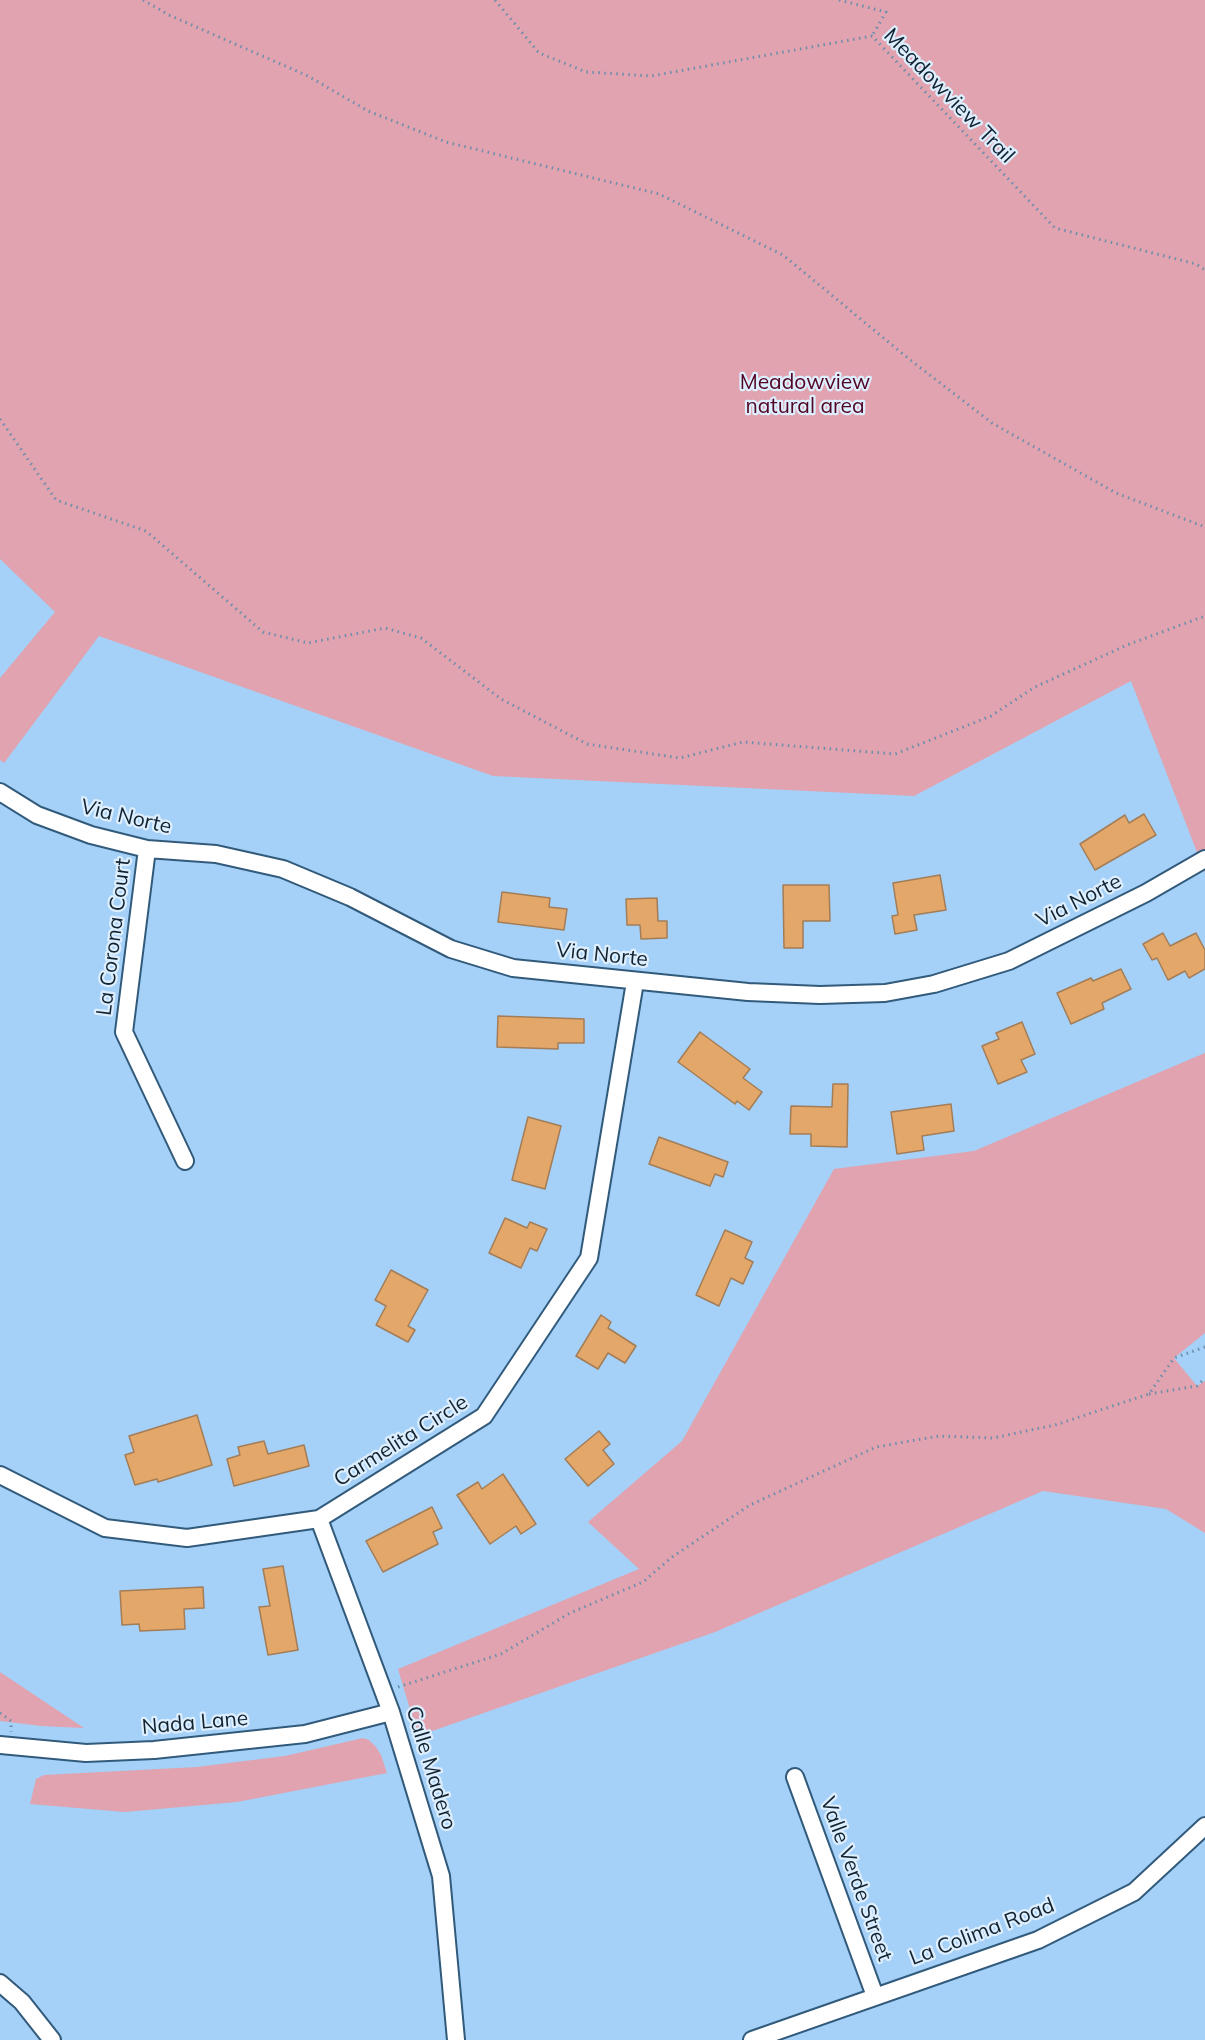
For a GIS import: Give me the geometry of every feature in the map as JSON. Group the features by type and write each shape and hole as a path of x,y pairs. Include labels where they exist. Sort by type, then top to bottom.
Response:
{"street":[{"name":"Via Norte","path":"0,792 37,815 91,836 147,849 216,854 283,869 350,897 451,949 513,968 748,992 820,995 885,993 934,984 1009,961 1146,893 1205,860"},
{"name":"La Corona Court","path":"147,849 124,1032 184,1161"},
{"name":"Carmelita Circle","path":"0,1474 105,1528 187,1538 319,1519 484,1416 589,1258 635,982"},
{"name":"Calle Madero","path":"319,1519 391,1712 441,1876 456,2040"},
{"name":"Nada Lane","path":"6,1746 86,1753 164,1749 305,1734 391,1712"},
{"name":"Valle Verde Street","path":"795,1777 875,1996"},
{"name":"La Colima Road","path":"752,2040 1038,1940 1134,1892 1205,1826"},
{"path":"0,1983 22,2002 52,2040"}],"path":[{"path":"143,0 169,15 308,76 380,116 446,142 659,194 783,255 909,359 992,423 1116,493 1205,527"},
{"name":"Meadowview Trail","path":"495,0 538,53 586,72 651,76 872,36 1055,228 1196,264 1205,270"},
{"path":"839,0 886,12 872,36"},
{"path":"0,419 56,500 146,531 263,632 308,643 385,628 420,638 501,699 587,744 680,758 743,742 895,754 991,716 1035,687 1127,645 1205,616"},
{"path":"1149,1394 1174,1358 1205,1347"},
{"path":"383,1691 501,1654 570,1613 643,1582 672,1557 750,1505 876,1447 939,1436 993,1438 1055,1425 1149,1394 1197,1386 1205,1378"},
{"path":"0,1713 11,1721 6,1746"}],"green space":[{"name":"Meadowview natural area","path":"0,0 1205,0 1205,873 1131,681 914,796 493,776 99,636 4,763 0,760 0,678 55,612 0,559"},
{"path":"1205,1053 1205,1333 1174,1358 1197,1386 1205,1381 1205,1533 1166,1509 1043,1491 715,1632 418,1736 398,1669 639,1569 588,1522 682,1441 834,1169 974,1151"},
{"path":"0,1672 84,1728 0,1721"},
{"path":"363,1738 376,1747 387,1773 237,1802 125,1812 30,1804 36,1779 44,1775 197,1767 285,1756"}],"building":[{"path":"1144,814 1156,835 1095,870 1080,844 1125,815 1129,823"},
{"path":"940,875 946,910 914,915 917,930 895,934 892,916 898,915 893,883"},
{"path":"783,885 829,885 830,921 803,921 803,948 784,948"},
{"path":"502,892 550,898 549,907 567,909 564,930 498,922"},
{"path":"657,898 658,921 667,921 667,938 641,939 640,925 627,925 626,899"},
{"path":"1163,933 1170,946 1196,933 1205,950 1205,969 1189,978 1185,971 1168,980 1157,958 1152,960 1143,944"},
{"path":"1121,969 1131,989 1102,1003 1104,1009 1071,1024 1057,993 1091,978 1093,981"},
{"path":"498,1016 584,1019 584,1043 558,1043 558,1049 497,1047"},
{"path":"1022,1022 1035,1054 1021,1060 1027,1072 998,1084 982,1046 999,1039 996,1033"},
{"path":"700,1032 750,1069 743,1078 762,1092 749,1110 737,1101 735,1104 678,1062"},
{"path":"833,1084 848,1084 847,1147 811,1146 811,1134 790,1134 791,1106 832,1107"},
{"path":"951,1104 954,1131 922,1136 924,1150 897,1154 891,1112"},
{"path":"528,1117 561,1126 545,1189 512,1180"},
{"path":"659,1137 728,1162 723,1177 715,1174 710,1186 649,1164"},
{"path":"505,1218 527,1228 530,1222 547,1229 537,1251 530,1248 521,1268 489,1253"},
{"path":"725,1230 752,1242 745,1258 753,1262 743,1284 731,1278 719,1306 696,1295"},
{"path":"391,1270 428,1290 408,1326 415,1330 408,1342 376,1325 386,1306 375,1300"},
{"path":"601,1315 611,1322 608,1328 636,1346 625,1363 608,1353 598,1369 576,1356"},
{"path":"197,1415 212,1465 158,1482 157,1479 135,1485 125,1455 134,1452 129,1436"},
{"path":"599,1431 610,1444 603,1450 614,1464 588,1486 565,1459"},
{"path":"264,1441 268,1454 304,1445 309,1466 234,1486 227,1459 240,1455 238,1447"},
{"path":"503,1474 536,1524 521,1534 516,1526 490,1544 457,1495 478,1482 482,1489"},
{"path":"432,1507 442,1528 433,1532 438,1544 383,1572 366,1541"},
{"path":"283,1566 298,1650 268,1655 259,1607 270,1606 263,1569"},
{"path":"203,1587 204,1608 184,1609 185,1629 140,1631 139,1624 122,1625 120,1591"}]}
